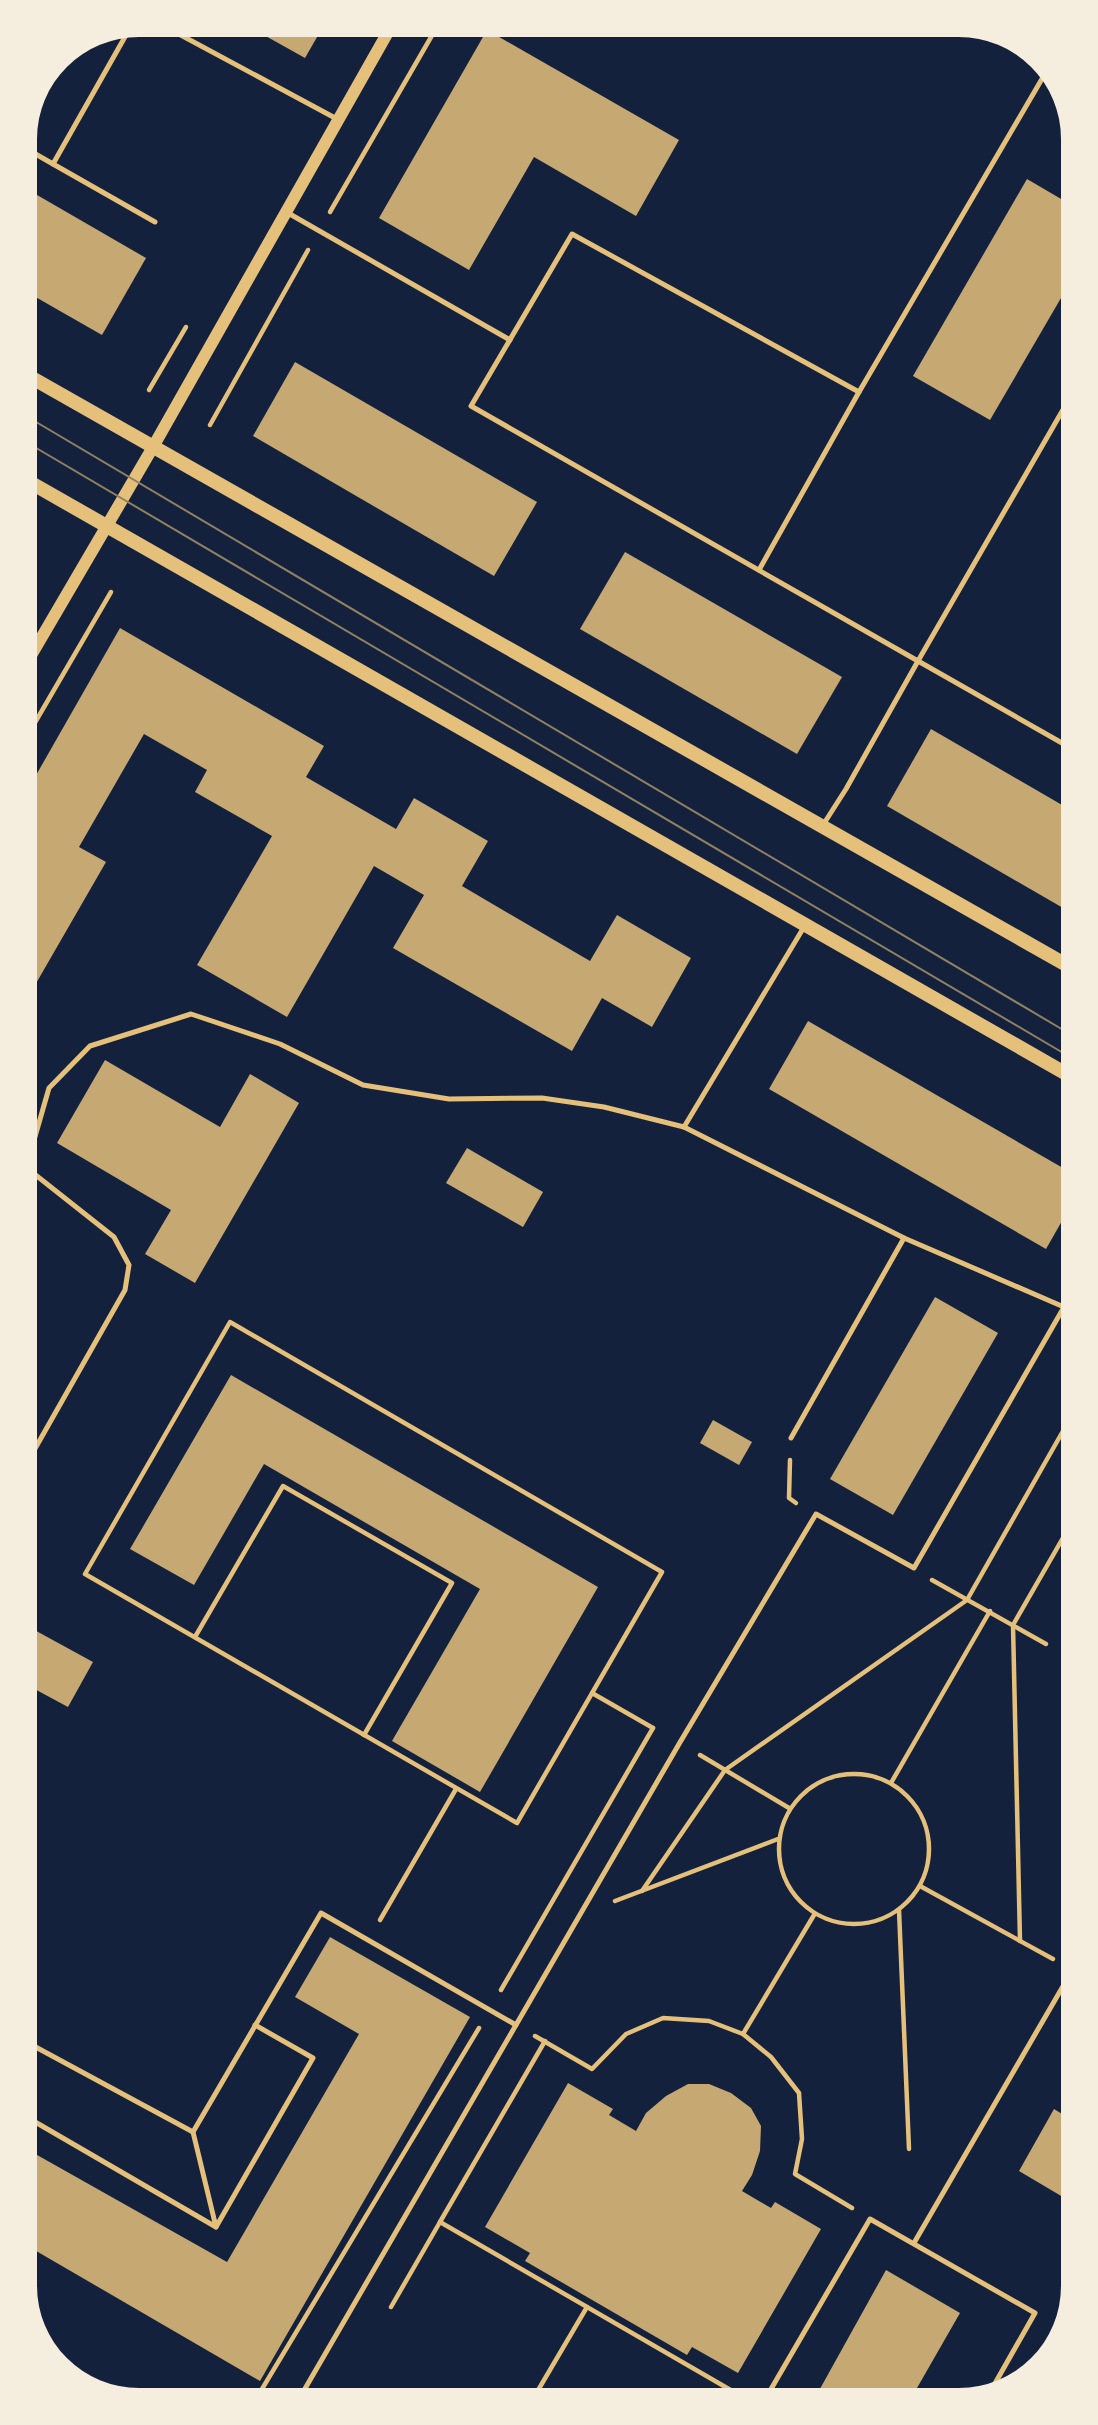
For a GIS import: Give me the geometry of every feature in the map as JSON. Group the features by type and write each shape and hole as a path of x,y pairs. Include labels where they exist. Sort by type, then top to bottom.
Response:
{"main road":[{"path":"37,381 1061,962"},
{"path":"37,486 1061,1071"}],"street":[{"path":"37,645 153,447 384,37"}],"lane":[{"path":"186,37 337,119"},
{"path":"53,164 124,38"},
{"path":"760,570 859,392 1042,79"},
{"path":"37,155 155,222"},
{"path":"285,212 510,340"},
{"path":"859,392 572,234 471,406 1061,742"},
{"path":"822,826 1061,413"},
{"path":"684,1127 806,924"},
{"path":"37,1128 49,1088 89,1046 191,1014 280,1044 363,1085 449,1099 542,1098 592,1105 684,1127 904,1238 1061,1306"},
{"path":"37,1176 114,1237 129,1265 124,1290 37,1445"},
{"path":"791,1438 904,1238"},
{"path":"305,2388 816,1514 914,1568 1061,1312"},
{"path":"216,2227 193,2132 321,1913 516,2025"},
{"path":"914,2244 1061,1988"},
{"path":"216,2227 313,2058 255,2025"},
{"path":"37,2047 193,2132"},
{"path":"37,2123 216,2227"},
{"path":"772,2388 870,2219 1035,2314 996,2381"}],"path":[{"path":"37,719 111,592"},
{"path":"230,1322 662,1572 517,1823 195,1637 85,1574 230,1322"},
{"path":"642,1891 725,1770 967,1600 1061,1435"},
{"path":"791,1438 789,1498 816,1514"},
{"path":"195,1637 283,1486 452,1583 364,1735"},
{"path":"1020,1941 1013,1625 1061,1541"},
{"path":"914,1568 1061,1653"},
{"path":"891,1783 990,1611"},
{"path":"263,2388 490,2010 653,1728"},
{"path":"864,1773 891,1783 916,1805 928,1833 930,1857 920,1886 899,1910 870,1923 846,1925 815,1914 792,1894 780,1868 778,1839 789,1808 811,1786 835,1775 864,1773"},
{"path":"380,1921 456,1788"},
{"path":"580,1914 778,1839"},
{"path":"920,1886 1061,1963"},
{"path":"899,1910 909,2149"},
{"path":"743,2034 815,1914"},
{"path":"516,2025 592,2069 626,2034 663,2018 709,2021 743,2034 771,2057 799,2093 802,2139 795,2174 870,2219"},
{"path":"391,2307 545,2041"},
{"path":"440,2222 727,2388"},
{"path":"539,2388 587,2307"}],"building":[{"path":"267,37 317,37 305,58"},
{"path":"483,37 499,37 679,140 636,216 534,157 469,270 379,218"},
{"path":"1027,179 1061,199 1061,298 990,420 913,376"},
{"path":"37,195 146,258 102,335 37,298"},
{"path":"295,362 537,502 494,576 253,436"},
{"path":"625,552 842,677 797,754 580,629"},
{"path":"120,628 324,746 306,777 396,829 414,798 488,841 462,886 590,961 617,915 691,958 652,1027 602,998 572,1051 393,948 424,895 374,866 287,1017 197,965 272,836 195,792 207,770 144,734 79,847 106,862 37,982 37,773"},
{"path":"931,729 1061,804 1061,907 887,806"},
{"path":"808,1021 1061,1167 1061,1223 1046,1249 769,1089"},
{"path":"105,1060 220,1127 250,1074 299,1103 195,1283 145,1254 171,1210 57,1143"},
{"path":"467,1148 543,1192 523,1227 446,1183"},
{"path":"935,1297 998,1333 893,1515 830,1479"},
{"path":"231,1375 598,1587 480,1792 392,1741 480,1589 264,1464 194,1585 130,1549"},
{"path":"713,1420 752,1442 739,1465 700,1443"},
{"path":"37,1631 93,1662 68,1707 37,1690"},
{"path":"330,1937 470,2017 260,2381 37,2251 37,2155 227,2262 359,2034 295,1997"},
{"path":"568,2083 613,2109 609,2115 636,2131 646,2113 666,2096 688,2084 709,2084 731,2093 751,2108 761,2126 760,2151 752,2175 742,2191 771,2208 775,2202 821,2229 738,2373 692,2347 687,2355 525,2261 530,2253 485,2227"},
{"path":"1054,2109 1061,2113 1061,2196 1019,2171"},
{"path":"886,2270 960,2313 917,2388 820,2388"}],"tram line":[{"path":"37,423 1061,1029"},
{"path":"37,448 1061,1052"}]}
